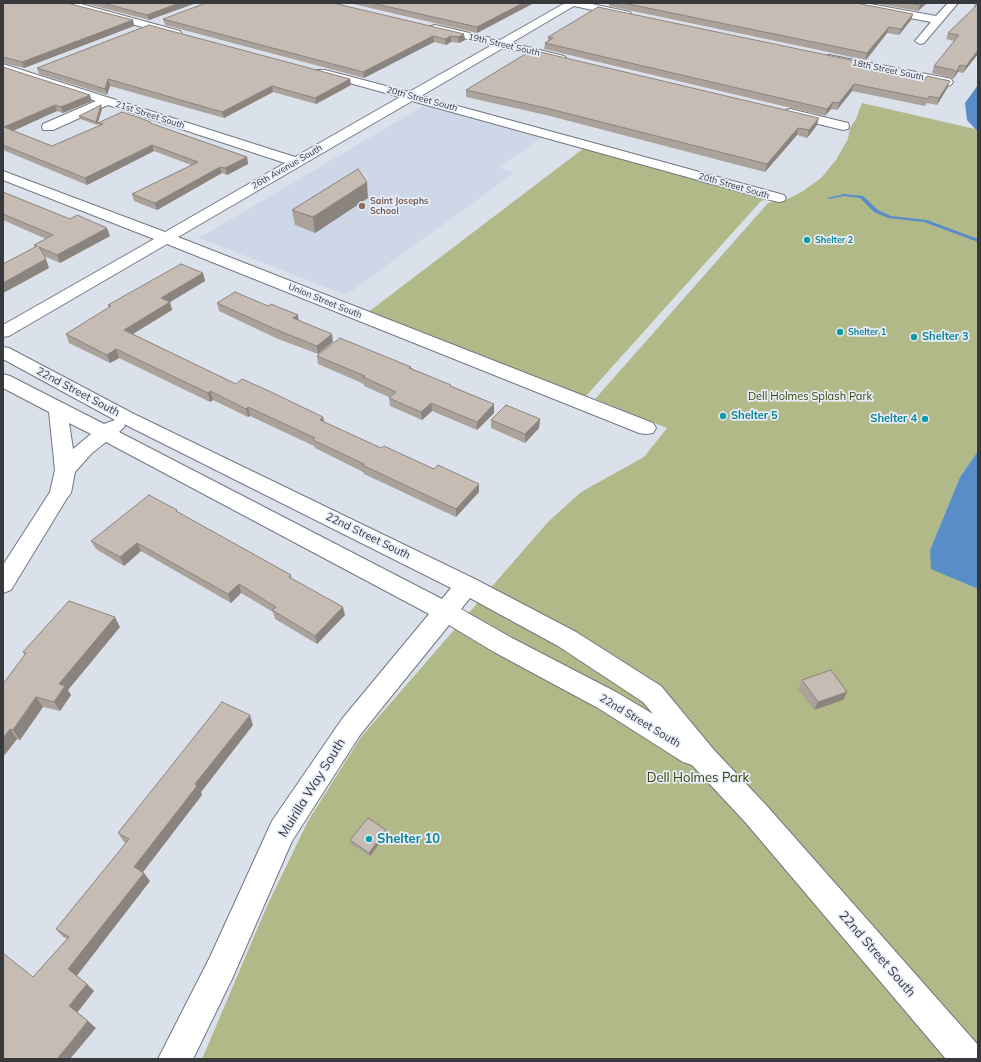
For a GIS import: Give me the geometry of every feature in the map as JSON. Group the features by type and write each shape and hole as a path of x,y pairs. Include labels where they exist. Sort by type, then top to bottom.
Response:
{"street":[{"path":"65,3 188,36"},
{"path":"572,3 635,16"},
{"name":"26th Avenue South","path":"3,332 572,3"},
{"path":"847,3 939,20"},
{"path":"920,41 953,3"},
{"path":"135,32 169,18"},
{"name":"19th Street South","path":"426,26 569,60"},
{"name":"18th Street South","path":"822,56 947,82"},
{"name":"21st Street South","path":"3,67 296,162"},
{"path":"24,74 38,69"},
{"name":"20th Street South","path":"311,69 779,198"},
{"path":"48,127 107,101"},
{"path":"775,110 843,126"},
{"name":"Union Street South","path":"3,175 646,428"},
{"name":"22nd Street South","path":"3,352 127,418 467,584 567,639 652,694 704,759 756,814 968,1059"},
{"name":"22nd Street South","path":"3,380 445,611 503,645 607,700 639,721 704,759"},
{"path":"3,584 60,493 65,470 58,409"},
{"path":"65,470 85,448 127,418"},
{"name":"Muirilla Way South","path":"175,1059 221,968 282,831 351,727 467,584"}],"shaded area":[{"name":"Saint Josephs School","path":"425,105 541,138 499,168 514,173 346,295 199,238"}],"green space":[{"name":"Dell Holmes Park","path":"862,103 975,129 978,132 978,451 960,477 930,550 959,581 978,589 978,1059 202,1059 267,906 308,821 361,737 548,522 581,492 644,457 667,428 595,399 768,203 786,200 803,191 821,178 836,160 848,139 850,128 856,119"},
{"path":"584,148 769,199 761,201 586,396 588,399 367,313"}],"water":[{"path":"978,85 978,132 967,120 965,103"},
{"path":"978,451 978,589 931,569 930,550 960,477"}],"building":[{"path":"3,3 67,3 133,20 22,62 3,57"},
{"path":"103,3 179,3 147,15"},
{"path":"206,3 333,3 464,34 458,37 451,36 445,39 433,36 363,72 163,19"},
{"path":"372,3 523,3 477,27"},
{"path":"623,3 856,3 913,14 901,29 889,27 867,53"},
{"path":"907,3 922,3 920,5"},
{"path":"978,4 978,50 966,66 960,65 956,72 954,70 934,66 959,35 948,33"},
{"path":"598,7 860,62 857,65 924,80 927,76 950,81 939,98 929,96 928,99 854,84 839,103 833,102 827,109 545,43 553,38 548,37"},
{"path":"149,25 350,79 315,98 272,86 222,112 108,79 105,89 37,68"},
{"path":"532,50 819,118 809,130 798,128 767,164 546,108 466,90"},
{"path":"3,67 90,95 61,107 55,105 4,127 52,146 103,124 98,123 122,112 247,157 225,168 220,167 155,203 132,194 198,162 152,145 85,178 3,145"},
{"path":"101,105 96,122 79,116"},
{"path":"358,169 367,182 313,217 292,210"},
{"path":"3,192 70,219 77,215 107,228 57,255 39,247 46,259 3,283 3,264 37,246 34,245 53,235 3,214"},
{"path":"181,264 203,273 161,298 170,302 124,330 236,384 242,379 269,391 323,417 320,420 381,448 384,446 434,469 438,465 479,484 456,509 362,465 364,464 313,440 315,438 248,407 246,409 210,391 208,393 116,349 107,355 66,334 111,306 108,305"},
{"path":"235,292 268,306 271,304 298,315 293,318 332,334 317,346 217,303"},
{"path":"340,338 411,367 409,368 494,404 477,422 431,403 421,412 389,398 396,392 363,377 365,376 317,356"},
{"path":"506,405 540,419 525,434 491,420"},
{"path":"149,495 291,575 289,577 343,607 315,636 272,610 276,607 239,584 228,594 137,543 120,557 91,541"},
{"path":"69,601 115,617 59,684 65,686 54,702 36,697 13,730 10,729 3,738 3,684 26,653 23,652"},
{"path":"831,670 847,692 818,702 802,680"},
{"path":"222,702 250,715 195,784 197,786 134,867 144,873 68,969 87,984 69,1006 88,1021 57,1059 3,1059 3,953 33,977 69,937 56,929 129,839 118,833"},
{"name":"Shelter 10","path":"368,818 386,830 369,853 350,840"}],"waterway":[{"path":"829,198 844,195 861,197 876,211 890,217 925,221 978,241"}],"place":[{"name":"Saint Josephs School","path":"362,206"},
{"name":"Shelter 2","path":"807,240"},
{"name":"Shelter 1","path":"840,332"},
{"name":"Shelter 3","path":"914,337"},
{"name":"Shelter 5","path":"723,416"},
{"name":"Shelter 4","path":"925,419"},
{"name":"Shelter 10","path":"369,839"}],"park label":[{"name":"Dell Holmes Splash Park","path":"810,397"}]}
